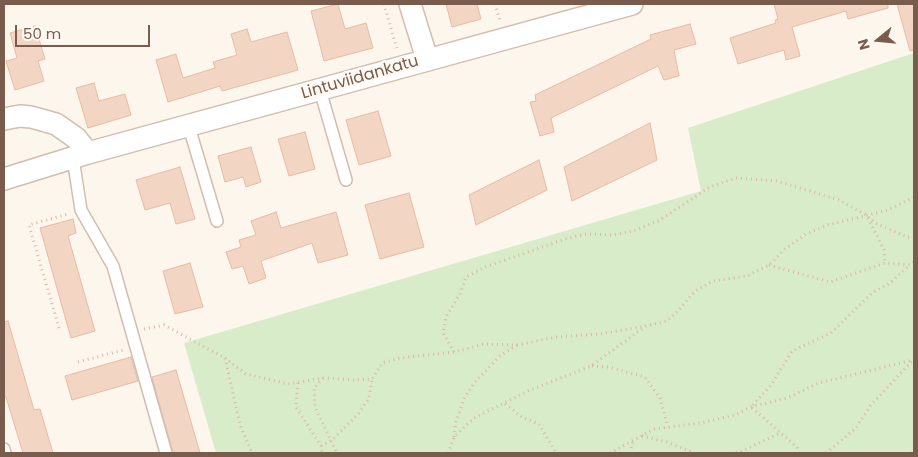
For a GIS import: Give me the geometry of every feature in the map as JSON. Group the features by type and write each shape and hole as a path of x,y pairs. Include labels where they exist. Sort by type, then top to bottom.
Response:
{"street":[{"path":"410,4 427,59"},
{"name":"Lintuviidankatu","path":"4,179 80,155 189,127 427,59 632,4"},
{"path":"4,119 20,116 31,117 56,124 76,138 80,155"}],"lane":[{"path":"320,90 346,180"},
{"path":"189,127 217,221"},
{"path":"80,155 81,210 113,266 166,453"}],"path":[{"path":"384,4 402,66"},
{"path":"454,352 443,333 446,316 460,294 466,276 485,267 565,239 586,234 613,235 633,231 660,220 710,188 736,178 777,181 839,200 866,215 875,223 907,237 914,238"},
{"path":"321,446 332,440 359,413 369,398 372,379 382,362 454,352 484,344 517,345 557,337 600,334 666,321 695,292 713,281 747,276 769,265 785,249 806,234 828,225 888,210 914,197"},
{"path":"60,328 29,225 81,210"},
{"path":"866,215 884,250 885,263"},
{"path":"750,407 771,384 792,351 831,333 872,293 890,283 914,262"},
{"path":"769,265 830,282 885,263 910,264"},
{"path":"132,331 164,325 225,358 246,374 288,384 324,378 372,379"},
{"path":"454,437 474,418 528,391 591,366 646,326"},
{"path":"448,453 464,399 475,382 500,356 517,345"},
{"path":"78,362 136,346"},
{"path":"225,358 240,425 252,453"},
{"path":"610,453 654,429 735,415 750,407 787,398 819,384 914,359"},
{"path":"826,453 856,428 871,405 914,359"},
{"path":"591,366 608,367 645,377 660,398 668,427"},
{"path":"324,378 314,388 315,407 337,453"},
{"path":"298,383 296,407 321,446 322,453"},
{"path":"505,404 522,417 539,424 556,453"},
{"path":"750,407 797,447 799,453"},
{"path":"731,453 740,452 780,433"},
{"path":"641,436 667,442 694,453"},
{"path":"630,453 633,440"},
{"path":"910,453 914,451"}],"green space":[{"path":"914,53 914,453 216,453 184,343 701,191 688,128"}],"building":[{"path":"338,4 345,29 366,23 373,48 324,61 311,11"},
{"path":"446,4 477,4 481,19 452,27"},
{"path":"774,4 888,4 888,8 848,19 846,11 792,27 800,56 786,60 784,50 738,64 730,38 776,23 775,20 778,19"},
{"path":"897,4 914,4 914,50 910,51"},
{"path":"690,24 696,44 674,50 679,76 664,80 658,66 551,118 554,132 540,136 530,102 536,101 535,95 651,39 650,35"},
{"path":"35,26 45,59 38,61 44,81 15,90 6,61 17,58 10,33"},
{"path":"247,29 251,42 287,32 298,70 222,91 220,86 168,102 156,60 176,54 183,78 215,68 213,62 237,55 231,34"},
{"path":"94,83 99,101 125,94 131,115 88,128 76,88"},
{"path":"378,111 391,156 359,165 346,120"},
{"path":"650,123 657,160 572,201 564,167"},
{"path":"305,132 315,169 289,176 278,139"},
{"path":"251,147 261,182 246,187 243,177 225,182 218,156"},
{"path":"539,160 547,190 476,225 469,195"},
{"path":"180,167 195,219 176,224 170,203 145,210 136,180"},
{"path":"409,193 424,247 380,259 365,205"},
{"path":"276,212 281,228 336,212 348,255 318,263 312,243 261,261 266,278 249,284 243,266 232,269 226,252 241,247 239,240 256,235 251,221"},
{"path":"73,219 76,233 68,236 95,331 71,338 40,228"},
{"path":"190,263 203,307 175,314 163,271"},
{"path":"8,321 34,410 40,409 53,453 23,453 6,397 4,397 4,322"},
{"path":"131,357 138,381 72,400 65,376"},
{"path":"176,370 200,453 173,453 152,377"}]}
